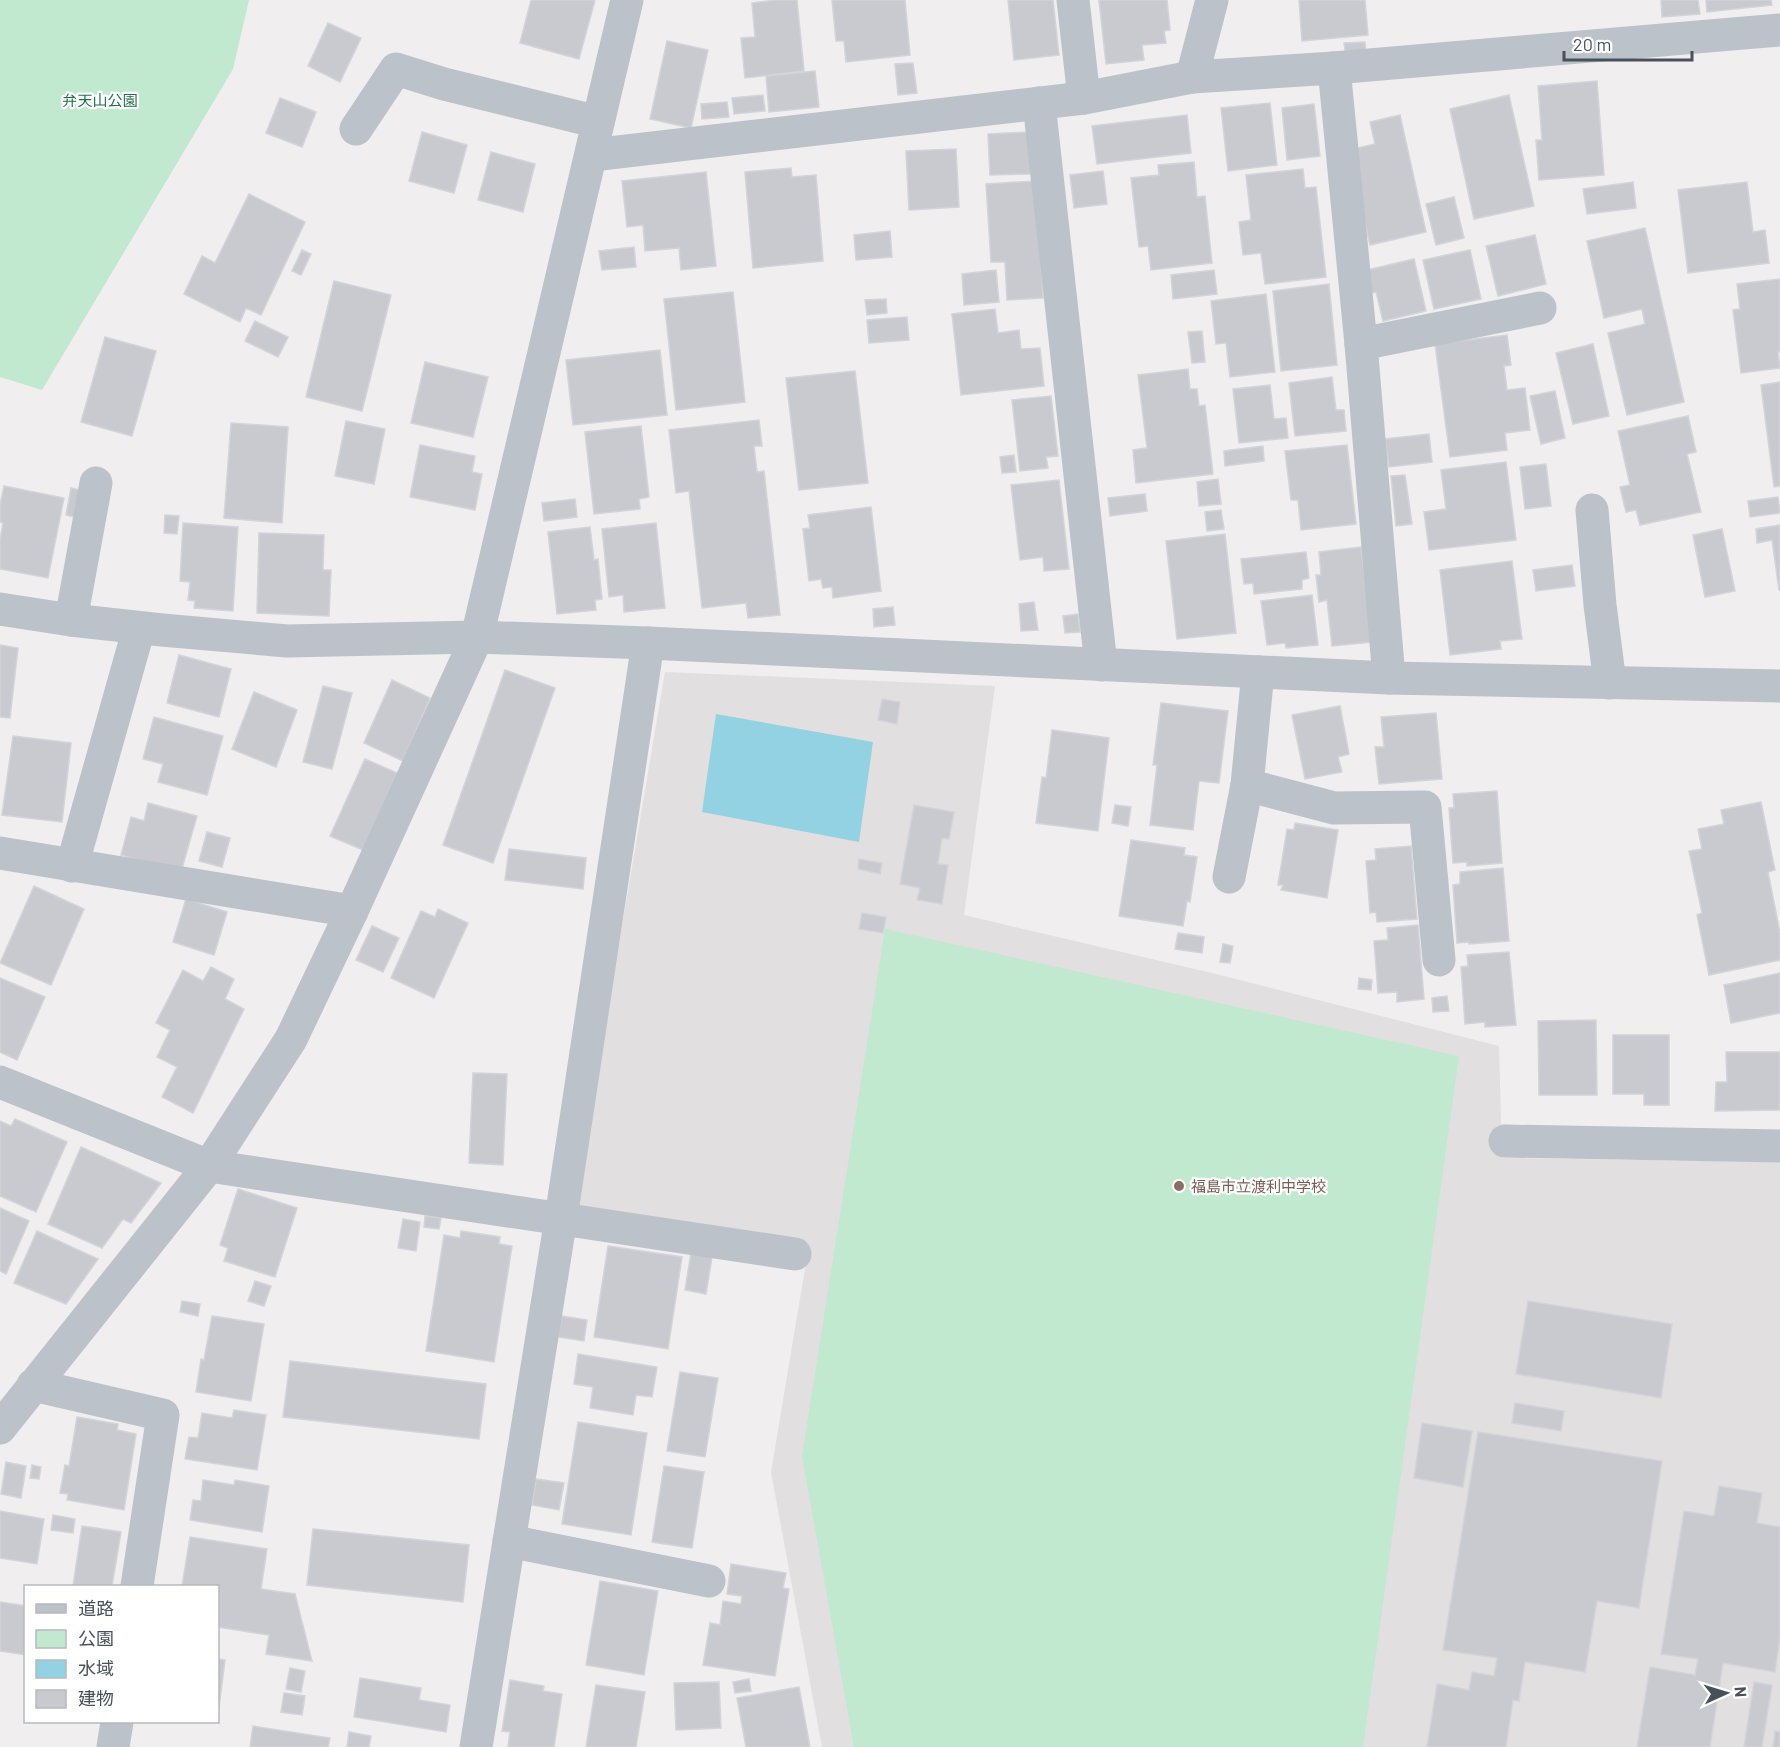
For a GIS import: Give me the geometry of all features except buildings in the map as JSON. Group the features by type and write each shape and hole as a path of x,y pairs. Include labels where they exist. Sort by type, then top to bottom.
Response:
{"street":[{"path":"0,1428 209,1166 291,1039 477,637 627,0"},
{"path":"1073,0 1084,98"},
{"path":"1192,77 1212,0"},
{"path":"592,154 1039,104 1084,98 1192,77 1334,68 1780,30"},
{"path":"1334,68 1361,344 1389,678"},
{"path":"356,129 396,69 444,84 598,122"},
{"path":"1039,104 1101,665"},
{"path":"1361,344 1540,308"},
{"path":"71,620 96,483"},
{"path":"1592,510 1600,605 1610,683"},
{"path":"0,609 71,620 287,641 477,637 1389,678 1780,686"},
{"path":"72,866 139,627"},
{"path":"476,1747 561,1218 648,643"},
{"path":"1229,877 1247,784 1258,672"},
{"path":"1247,784 1334,808 1425,807 1439,960"},
{"path":"0,853 352,911"},
{"path":"0,1082 209,1166 795,1254"},
{"path":"1505,1141 1780,1146"},
{"path":"33,1385 163,1415 137,1585"},
{"path":"509,1541 709,1581"},
{"path":"113,1747 117,1723"}],"shaded area":[{"name":"福島市立渡利中学校","path":"665,672 995,686 964,915 1216,974 1499,1046 1502,1158 1780,1162 1780,1747 822,1747 771,1472 809,1245 574,1210"}],"green space":[{"name":"弁天山公園","path":"0,0 249,0 233,69 42,390 0,377"},
{"path":"885,929 1459,1056 1363,1747 854,1747 802,1456"}],"water":[{"path":"716,714 873,742 859,842 702,812"}],"place":[{"name":"福島市立渡利中学校","path":"1179,1186"}]}
